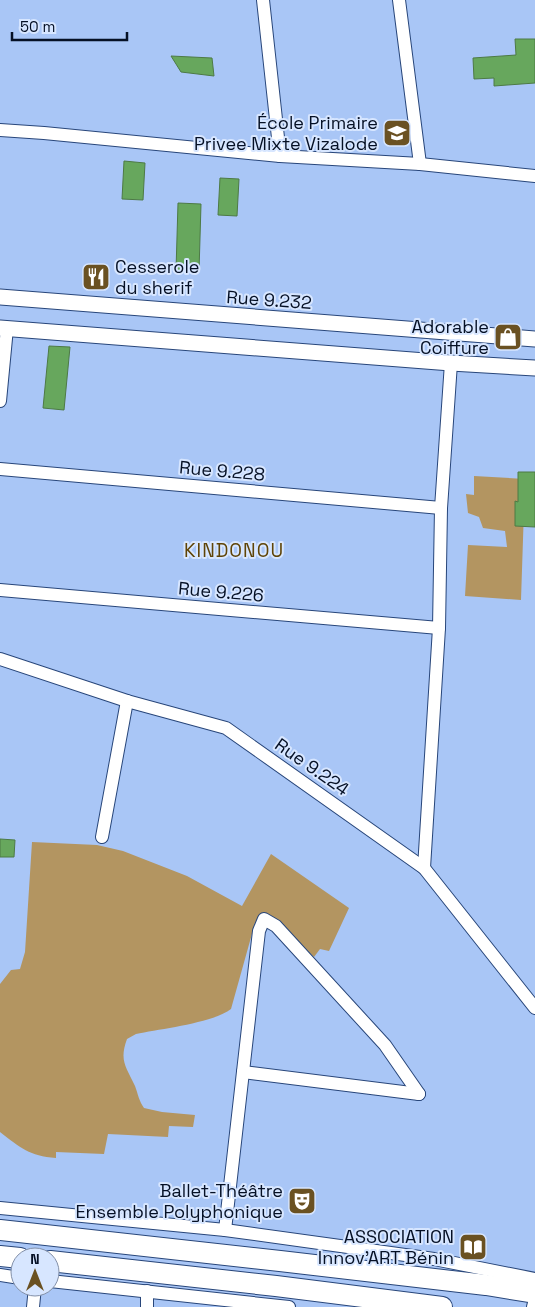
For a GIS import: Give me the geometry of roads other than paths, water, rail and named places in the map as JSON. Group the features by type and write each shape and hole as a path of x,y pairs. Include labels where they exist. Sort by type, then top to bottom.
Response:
{"highway":[{"path":"0,1230 280,1260 486,1285 535,1293"},
{"path":"60,1262 442,1307"}],"street":[{"path":"263,0 280,156"},
{"path":"399,0 420,164"},
{"path":"0,130 280,156 420,164 535,176"},
{"name":"Rue 9.232","path":"0,297 535,339"},
{"path":"0,401 4,328 451,364 535,368"},
{"path":"424,868 439,628 441,508 451,364"},
{"name":"Rue 9.228","path":"0,469 441,508"},
{"name":"Rue 9.226","path":"0,590 439,628"},
{"name":"Rue 9.224","path":"0,659 127,701 226,728 424,868 535,1008"},
{"path":"102,837 127,701"},
{"path":"225,1230 258,931 264,919 276,926 385,1046 419,1094 243,1072"},
{"path":"0,1208 225,1230 434,1259 535,1279"},
{"path":"60,1282 289,1307"},
{"path":"147,1291 147,1307"},
{"path":"532,1307 535,1299"}],"place":[{"name":"École Primaire Privee Mixte Vizalode","path":"397,133"},
{"name":"Cesserole du sherif","path":"96,277"},
{"name":"Adorable Coiffure","path":"508,337"},
{"name":"Ballet-Théâtre Ensemble Polyphonique","path":"302,1201"},
{"name":"ASSOCIATION Innov'ART Bénin","path":"473,1247"}],"district":[{"name":"KINDONOU","path":"234,550"}]}
